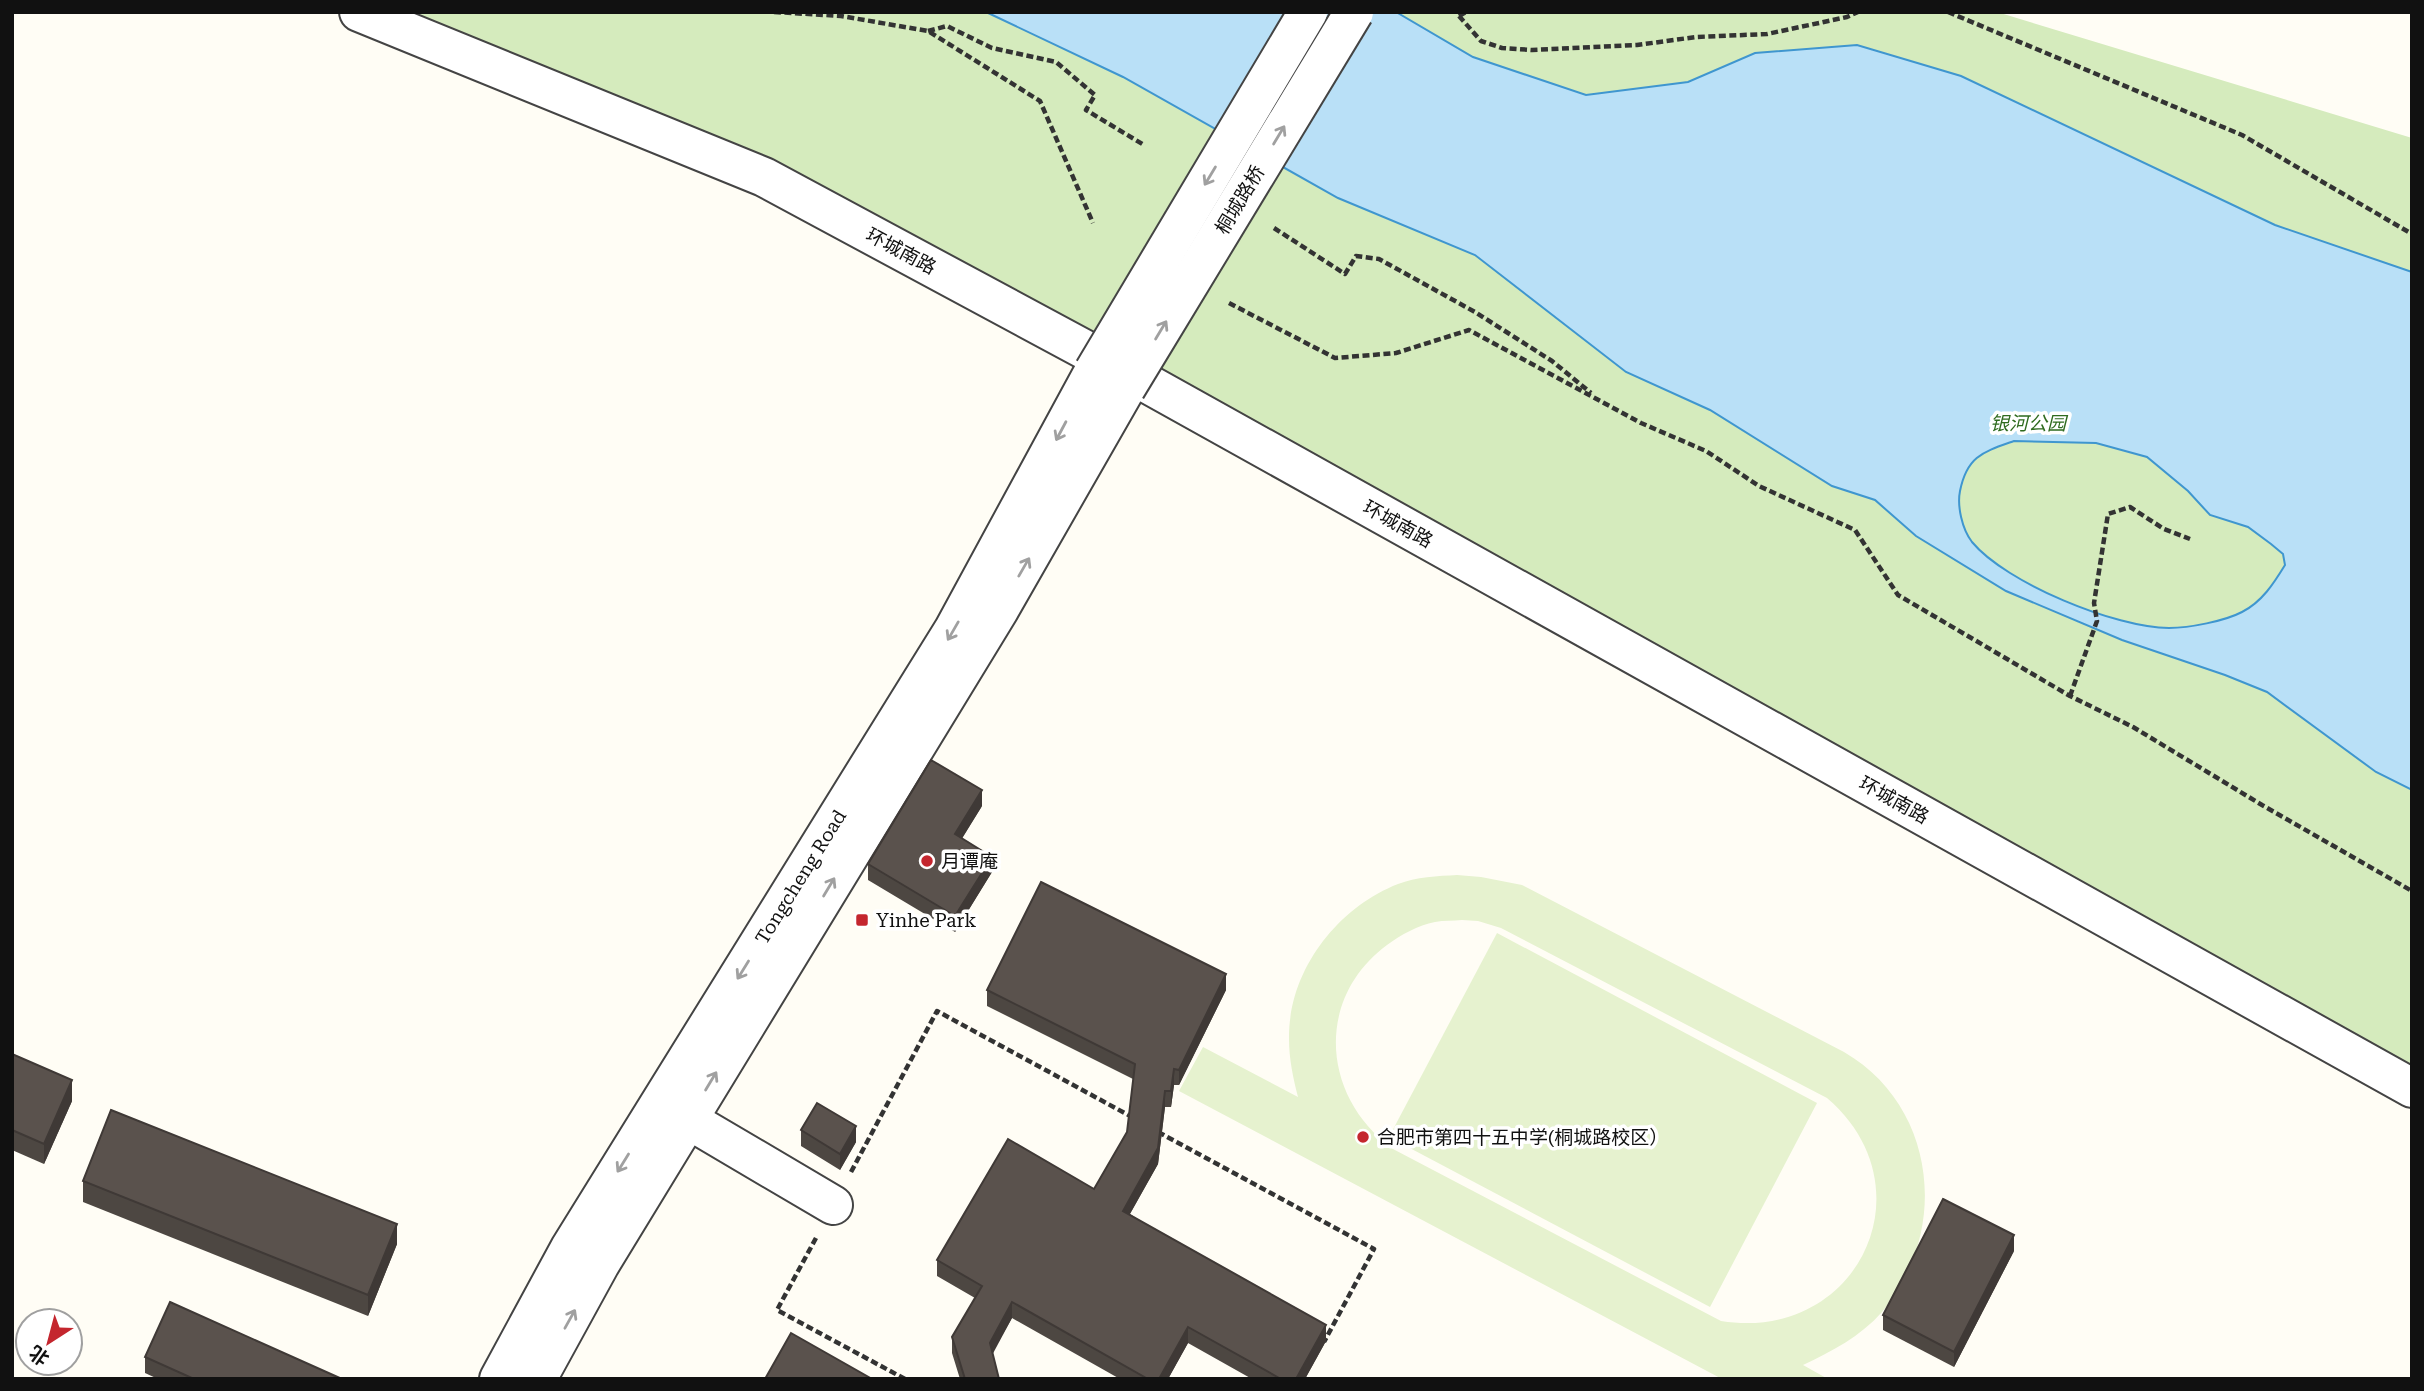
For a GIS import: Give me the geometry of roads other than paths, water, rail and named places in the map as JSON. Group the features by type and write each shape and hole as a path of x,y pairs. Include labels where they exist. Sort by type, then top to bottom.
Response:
{"street":[{"name":"环城南路","path":"359,12 764,177 1144,382 2412,1088"},
{"name":"桐城路桥","path":"1110,380 1308,12"},
{"name":"桐城路桥","path":"1110,380 1354,12"},
{"name":"Tongcheng Road","path":"537,1379 600,1264 674,1111 954,629 1110,380"},
{"name":"Tongcheng Road","path":"499,1379 570,1248 674,1111"},
{"path":"674,1111 833,1205"}],"water":[{"path":"986,12 1396,12 1473,57 1586,95 1688,82 1755,53 1857,45 1961,76 2275,225 2412,272 2412,790 2376,772 2267,692 2122,640 2006,591 1916,536 1875,500 1832,486 1710,410 1626,372 1475,255 1338,198 1123,77","holes":["2014,441 2096,443 2147,457 2188,491 2210,515 2248,527 2271,544 2283,554 2285,565 2272,585 2249,608 2217,621 2177,628 2147,626 2092,612 2035,587 1988,557 1968,537 1959,497 1967,470 1978,457"]}],"place":[{"name":"月谭庵","path":"927,861"},
{"name":"Yinhe Park","path":"862,920"},
{"name":"合肥市第四十五中学(桐城路校区）","path":"1363,1137"}],"park label":[{"name":"银河公园","path":"2028,423"}]}
